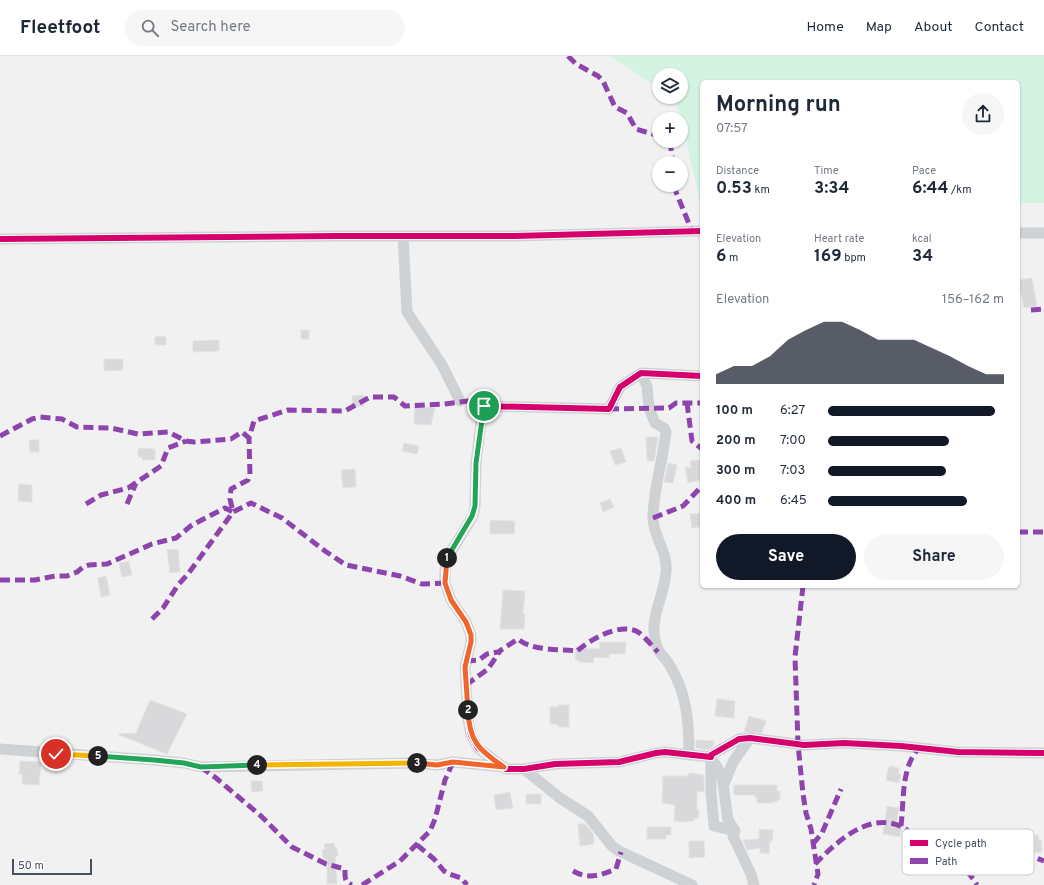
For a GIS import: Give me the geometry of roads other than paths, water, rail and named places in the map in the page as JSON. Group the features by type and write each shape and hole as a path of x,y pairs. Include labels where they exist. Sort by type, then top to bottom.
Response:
{"street":[{"path":"0,239 515,236 700,232"},
{"path":"1020,233 1044,233"},
{"path":"403,236 407,312 442,365 460,401"},
{"path":"700,376 641,373 620,386 609,409 484,406 476,463 475,506 472,516 446,558 445,583 451,600 466,622 471,635 471,642 465,667 468,719 472,735 478,748 506,769 524,769 555,764 619,762 656,753 711,757"},
{"path":"641,373 647,386 649,408 655,423 664,428 666,432 656,484 653,518 657,540 665,557 666,568 663,593 657,608 654,637 658,652 669,664 684,694 689,735 689,755"},
{"path":"724,784 733,762 750,738"},
{"path":"735,831 714,826 711,793 711,755 737,740 750,738 804,745 844,743 901,746 958,752 1044,753"},
{"path":"0,749 154,760 184,763 201,767 239,765 310,766 412,763 437,765 453,762 504,767"},
{"path":"711,757 719,770 724,784 728,820 735,831 733,836 754,885"},
{"path":"524,769 560,798 593,820 612,846 619,851 692,885"}]}
